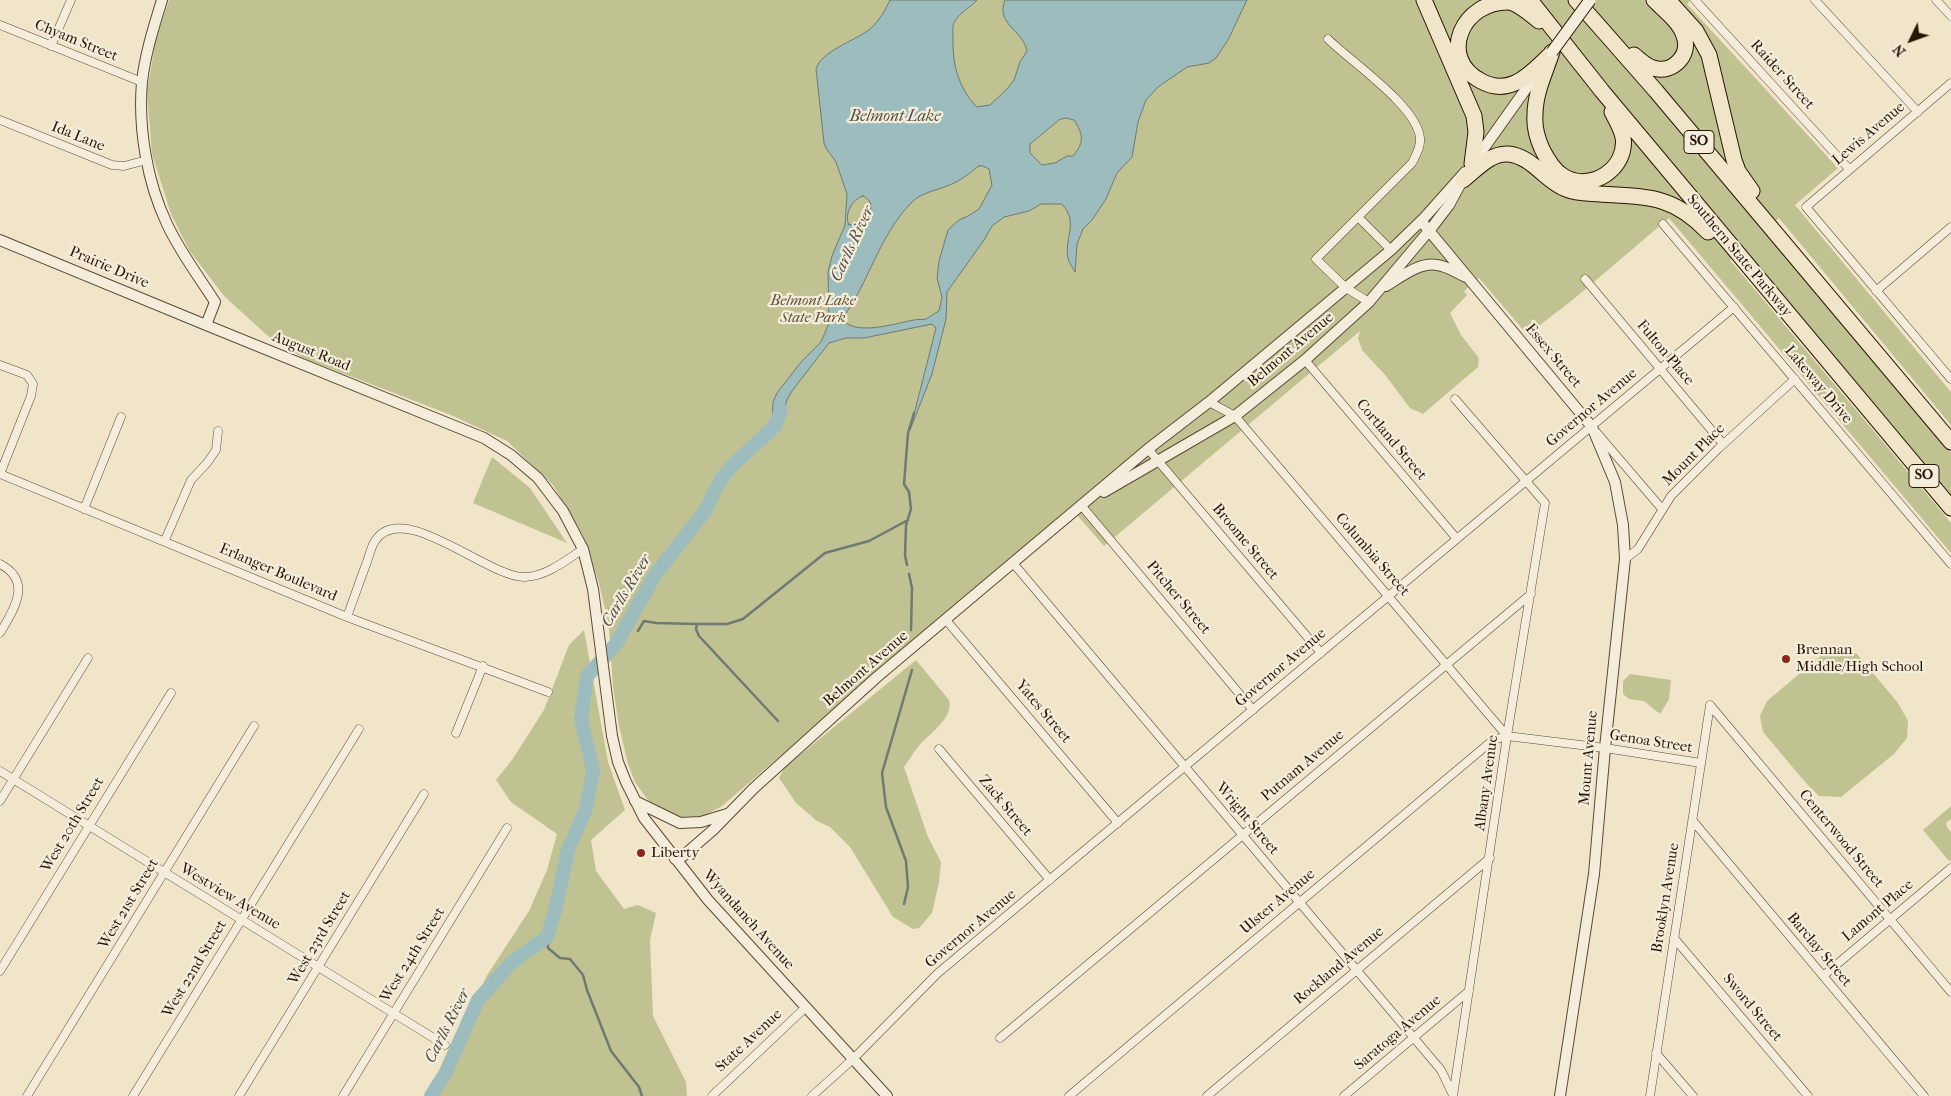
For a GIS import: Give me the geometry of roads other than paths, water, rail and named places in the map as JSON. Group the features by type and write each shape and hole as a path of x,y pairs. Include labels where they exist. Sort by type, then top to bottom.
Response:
{"highway":[{"path":"1424,0 1474,116 1476,132 1472,164"},
{"path":"1552,52 1519,81 1508,86 1495,86 1480,81 1464,65 1458,49 1459,33 1465,20 1474,9 1487,3 1503,0 1521,6 1558,36"},
{"name":"Southern State Parkway","path":"1530,0 1602,91 1750,270 1951,508"},
{"name":"SO","path":"1576,0 1951,442"},
{"path":"1615,44 1653,68 1664,69 1674,66 1680,61 1686,47 1684,36 1679,27 1654,0"},
{"path":"1668,0 1687,20 1703,42 1713,69 1736,165 1783,242"},
{"path":"1552,52 1537,95 1534,118 1536,131 1550,163 1559,173 1568,178 1586,182 1601,178 1614,168 1622,154 1622,135 1602,91"},
{"path":"1463,180 1493,157 1510,154 1526,160 1556,184 1572,191 1658,199 1676,206 1687,213 1750,270"}],"main road":[{"name":"Belmont Avenue","path":"1552,52 1590,0"}],"street":[{"path":"51,46 71,0"},
{"path":"162,0 142,82 142,122 147,160 166,223 178,246 215,302 206,325"},
{"name":"Raider Street","path":"1695,0 1849,169"},
{"path":"1815,0 1918,112"},
{"path":"1936,0 1951,16"},
{"name":"Chyam Street","path":"0,25 142,82"},
{"path":"1328,39 1389,93 1409,114 1418,128 1420,139 1419,151 1412,163 1316,259 1346,288 1368,302"},
{"name":"Belmont Avenue","path":"1081,504 1235,416 1304,360 1368,302 1404,261 1448,205 1472,164 1552,52"},
{"name":"Lewis Avenue","path":"1876,291 1806,207 1951,83"},
{"name":"Ida Lane","path":"0,120 112,165 124,166 147,160"},
{"name":"Belmont Avenue","path":"675,859 683,856 731,813 754,788 877,677 1081,504 1209,402 1391,250 1421,221 1472,164"},
{"path":"1358,217 1404,261"},
{"name":"Essex Street","path":"1421,221 1662,509"},
{"name":"Lakeway Drive","path":"1663,224 1951,564"},
{"path":"1950,375 1876,291 1951,227"},
{"name":"Prairie Drive","path":"0,240 206,325"},
{"path":"1379,290 1411,270 1429,264 1446,267 1468,279"},
{"name":"Fulton Place","path":"1585,279 1724,444"},
{"name":"Governor Avenue","path":"812,1096 853,1059 938,973 1734,307"},
{"name":"August Road","path":"206,325 484,438 511,455 538,478 564,511 583,550 593,589 602,656"},
{"name":"Cortland Street","path":"1304,360 1457,539"},
{"path":"0,364 27,375 33,384 31,396 0,474"},
{"name":"Mount Place","path":"1625,559 1638,549 1671,496 1794,379"},
{"path":"1456,399 1525,481"},
{"name":"Columbia Street","path":"1209,402 1235,416 1507,736"},
{"path":"84,510 122,417"},
{"name":"Mount Avenue","path":"1560,1096 1594,874 1604,748 1625,559 1623,525 1615,482 1592,426"},
{"path":"165,540 191,480 216,450 218,431"},
{"name":"Broome Street","path":"1148,449 1321,653"},
{"name":"Erlanger Boulevard","path":"0,474 84,510 165,540 347,616 548,692"},
{"name":"Albany Avenue","path":"1454,1096 1507,736 1545,503 1525,481"},
{"name":"Pitcher Street","path":"1081,504 1253,710"},
{"path":"347,616 375,540 386,531 403,527 420,531 505,573 524,577 542,574 583,550"},
{"name":"Wright Street","path":"1013,563 1298,903 1441,1070 1454,1096"},
{"path":"0,564 7,568 16,581 18,594 15,608 0,632"},
{"name":"Putnam Avenue","path":"1000,1038 1531,594"},
{"name":"Yates Street","path":"946,620 1118,822"},
{"name":"Wyandanch Avenue","path":"602,656 609,720 616,754 626,782 644,818 708,900 887,1096"},
{"path":"0,801 88,658"},
{"path":"456,733 482,666"},
{"name":"West 20th Street","path":"0,971 171,693"},
{"name":"Brooklyn Avenue","path":"1650,1096 1710,705"},
{"name":"Centerwood Street","path":"1710,705 1951,992"},
{"name":"West 21st Street","path":"27,1096 254,726"},
{"name":"West 22nd Street","path":"134,1096 359,728"},
{"name":"Genoa Street","path":"1507,736 1701,763"},
{"name":"Ulster Avenue","path":"1069,1096 1493,740 1507,736"},
{"name":"Zack Street","path":"939,750 1050,880"},
{"name":"Westview Avenue","path":"0,771 445,1046"},
{"name":"West 23rd Street","path":"239,1096 424,794"},
{"path":"636,801 680,823 701,822 731,813"},
{"name":"Barclay Street","path":"1692,821 1924,1096"},
{"name":"West 24th Street","path":"343,1096 507,828"},
{"name":"Rockland Avenue","path":"1207,1096 1490,858"},
{"name":"Lamont Place","path":"1823,976 1951,868"},
{"name":"Sword Street","path":"1674,938 1808,1096"},
{"name":"Saratoga Avenue","path":"1344,1096 1469,991"},
{"name":"State Avenue","path":"712,1096 806,1007"},
{"path":"1656,1052 1693,1096"}],"water":[{"name":"Belmont Lake","path":"890,0 977,0 953,24 953,46 955,65 961,83 970,100 977,107 990,105 1007,89 1014,80 1020,62 1027,51 1004,15 1005,0 1247,0 1228,40 1216,58 1209,63 1187,67 1158,87 1146,100 1138,122 1132,157 1117,173 1106,199 1092,220 1083,229 1077,244 1075,272 1070,264 1067,250 1070,218 1062,204 1041,204 1029,211 1004,217 992,226 947,292 946,319 932,374 910,430 936,328 932,324 864,338 846,338 829,343 792,391 778,428 772,423 773,402 777,393 801,362 821,342 829,323 828,272 832,256 845,225 847,194 836,162 824,143 816,69 824,57 870,29 884,12","holes":["1066,118 1074,120 1081,134 1081,142 1077,151 1073,156 1067,156 1055,163 1042,165 1030,153 1030,144 1059,120","979,166 983,166 989,169 992,185 979,209 959,220 948,230 939,261 937,278 942,297 939,311 926,319 887,326 866,328 848,324 842,319 860,290 882,244 901,215 916,198 964,177","863,196 868,199 871,204 870,212 859,222 849,225 848,212 855,200"]}],"waterway":[{"name":"Carlls River","path":"431,1096 445,1074 478,1000 512,962 547,937 555,911 568,850 586,809 593,770 581,719 587,676 616,644 655,575 705,511 721,479 734,464 775,426 781,410"},
{"path":"907,565 905,555 906,525 911,509 909,492 904,484 908,433 914,413"},
{"path":"778,721 699,636 696,629 697,624 727,624 743,619 825,553 869,541 908,520"},
{"path":"909,574 912,588 911,630"},
{"path":"638,631 644,621 697,624"},
{"path":"904,904 908,887 906,861 886,807 882,773 912,670"},
{"path":"547,937 548,948 560,958 570,959 583,975 611,1051 639,1087 642,1096"}],"place":[{"name":"Brennan Middle/High School","path":"1786,659"},
{"name":"Liberty","path":"641,853"}],"park label":[{"name":"Belmont Lake State Park","path":"813,310"}]}
